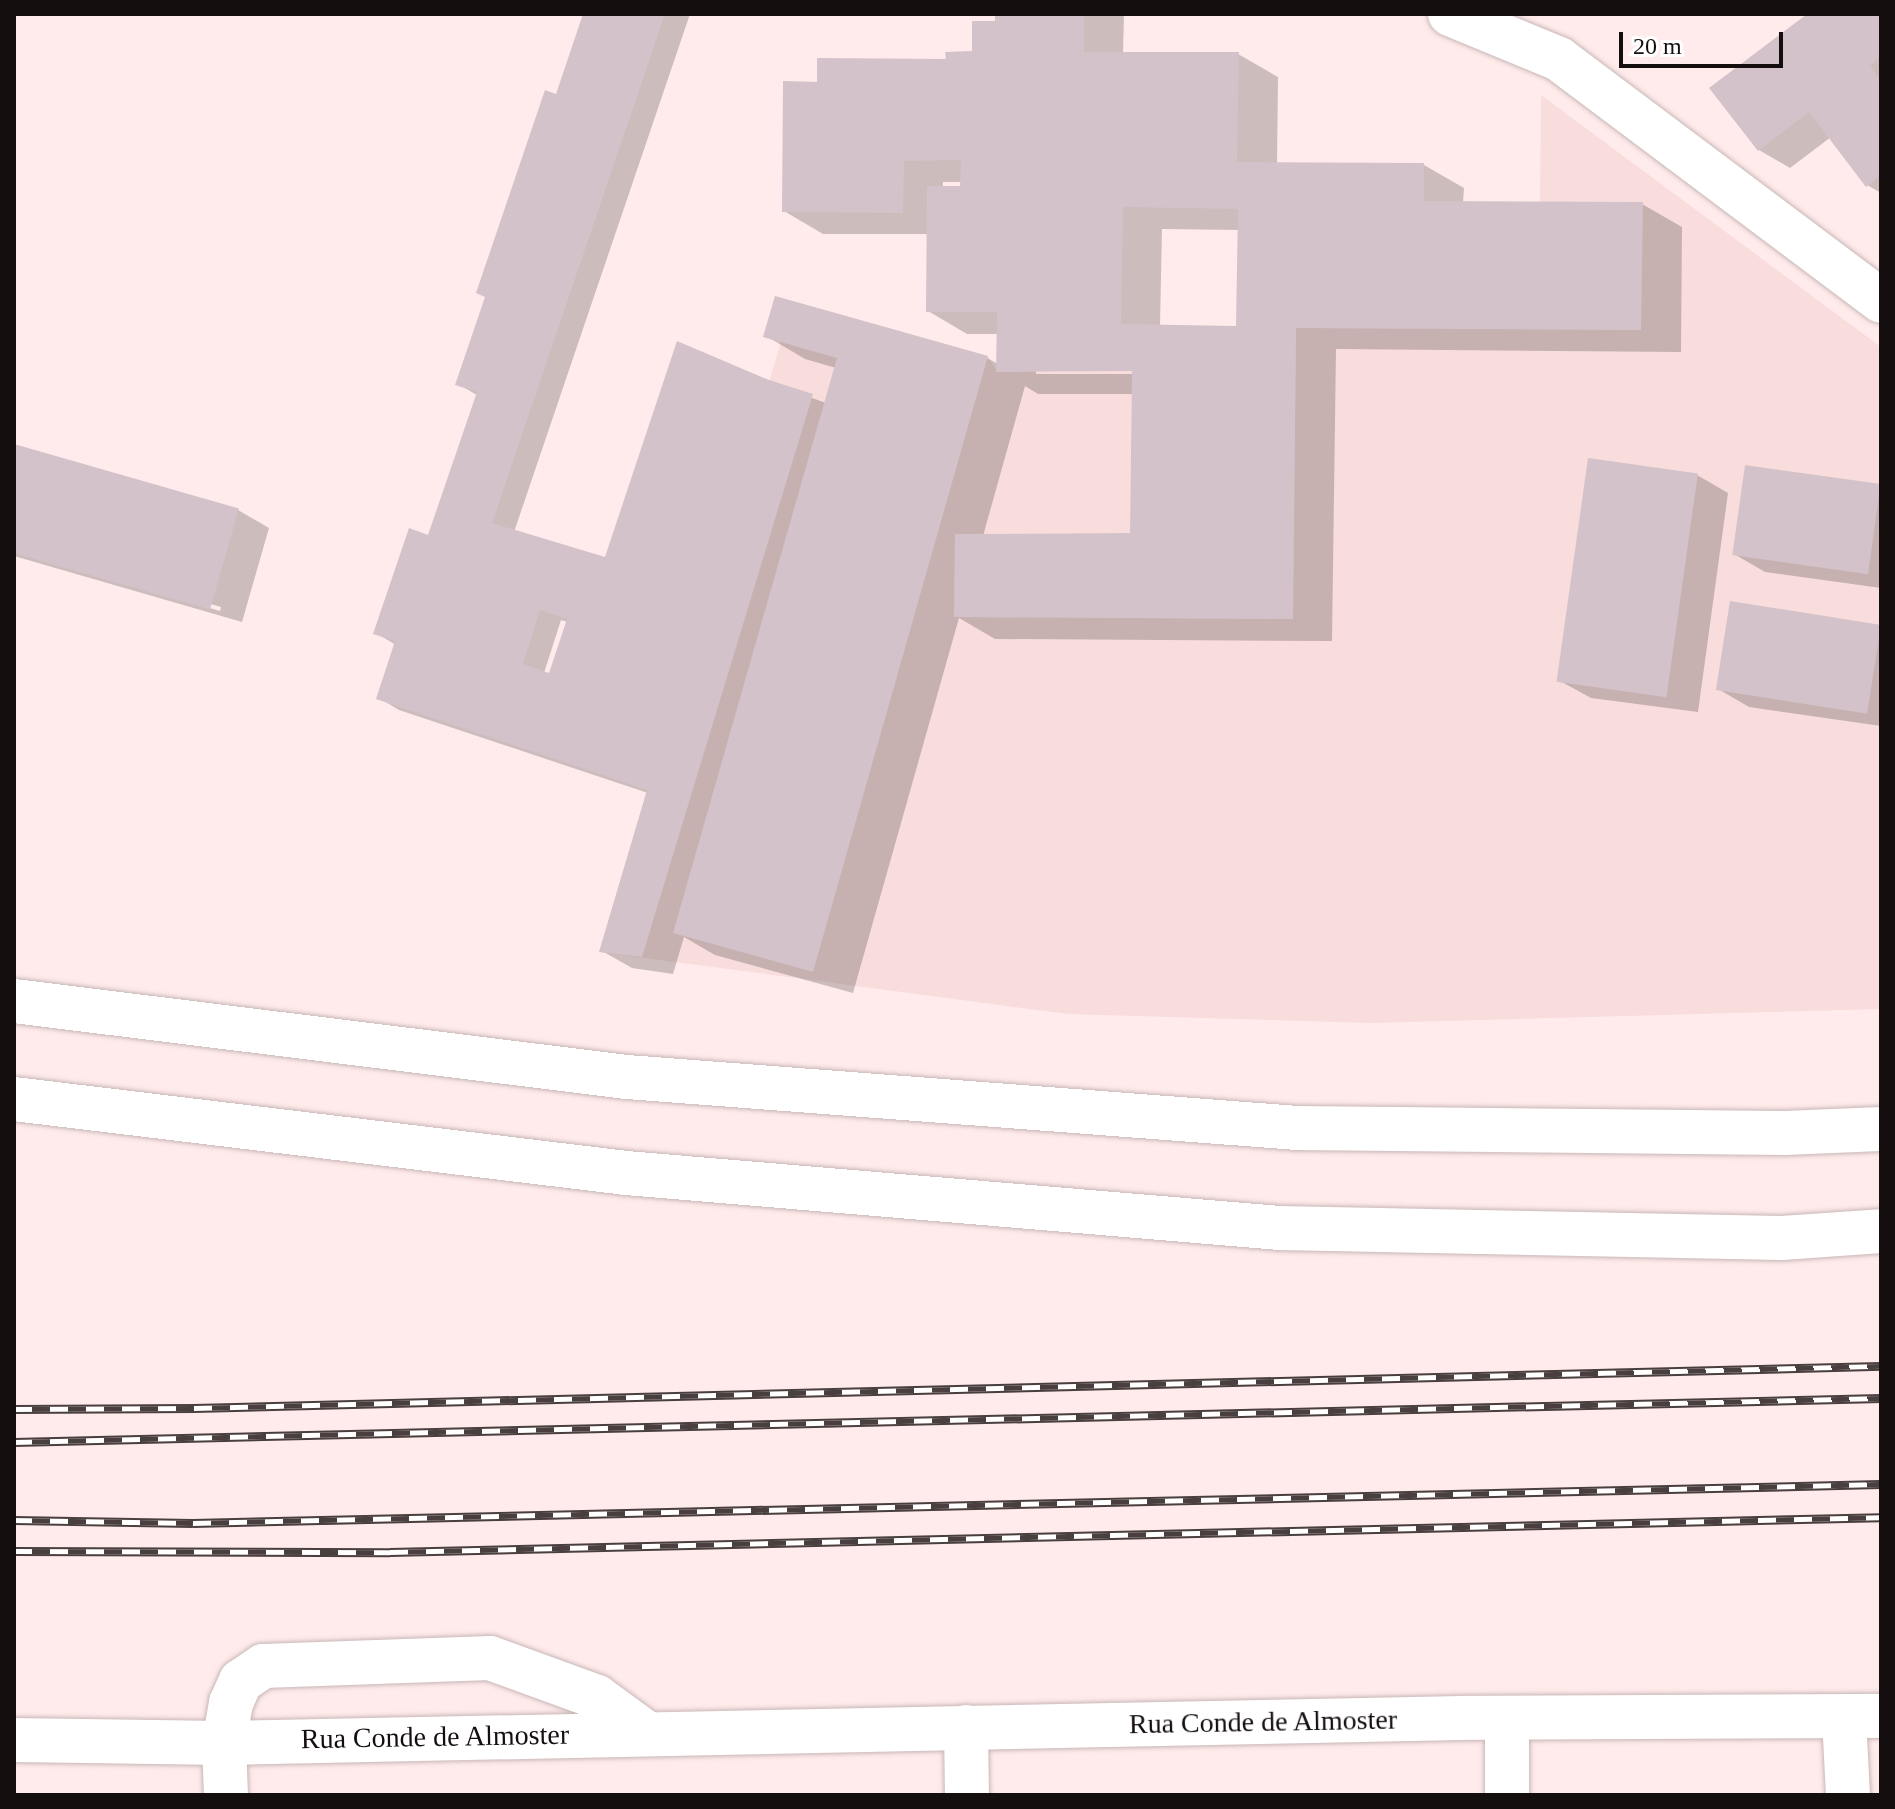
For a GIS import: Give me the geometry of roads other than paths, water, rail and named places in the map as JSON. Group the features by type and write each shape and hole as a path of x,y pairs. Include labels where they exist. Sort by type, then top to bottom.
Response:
{"main road":[{"path":"1450,14 1516,24 1881,301"},
{"path":"14,1001 627,1077 1297,1128 1784,1133 1881,1129"},
{"path":"14,1099 626,1173 1279,1228 1782,1238 1881,1231"},
{"name":"Rua Conde de Almoster","path":"224,1743 231,1703 241,1681 263,1666 490,1658 597,1697 645,1732"},
{"path":"1848,1795 1862,1717"},
{"name":"Rua Conde de Almoster","path":"14,1740 224,1743 645,1732 1507,1718 1862,1717"},
{"path":"1507,1718 1507,1795"},
{"path":"966,1727 967,1795"},
{"path":"224,1743 226,1795"}],"railway":[{"path":"14,1409 194,1408 1881,1366"},
{"path":"14,1442 1881,1398"},
{"path":"14,1520 193,1523 1881,1484"},
{"path":"14,1551 390,1552 1881,1517"}]}
